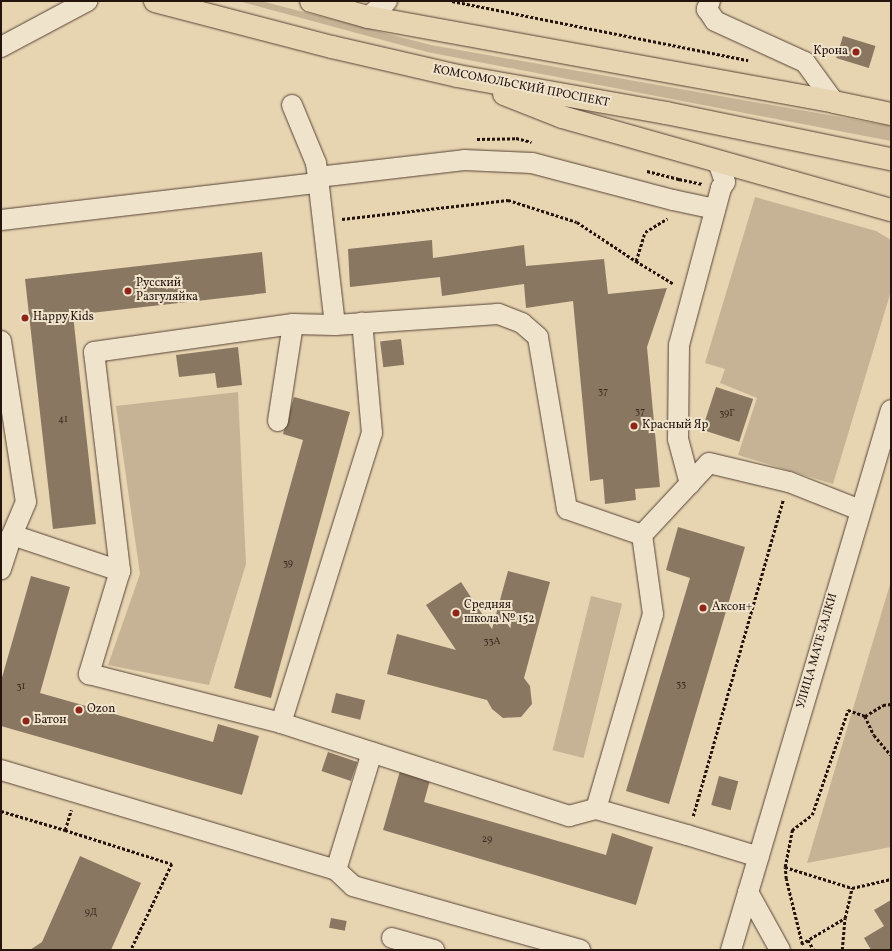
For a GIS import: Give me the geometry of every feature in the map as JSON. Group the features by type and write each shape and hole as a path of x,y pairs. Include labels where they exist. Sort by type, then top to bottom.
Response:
{"main road":[{"name":"КОМСОМОЛЬСКИЙ ПРОСПЕКТ","path":"155,1 332,48 458,76 666,113 891,159"},
{"path":"311,1 368,17 834,102 891,114"},
{"path":"458,76 562,117 891,210"}],"street":[{"path":"1,47 88,1"},
{"path":"368,17 387,1"},
{"path":"710,1 708,9 715,20 805,62 834,102"},
{"path":"292,106 316,164 324,221 335,325"},
{"path":"1,220 464,160 532,163 715,209"},
{"path":"690,484 678,439 679,345 715,209 721,188 725,182 718,162"},
{"path":"642,535 567,509 538,337 522,323 498,314 335,325 293,324 94,352 120,571 89,674 282,723 569,816 596,809 687,834 759,858"},
{"path":"282,723 372,433 362,322"},
{"path":"278,421 293,324"},
{"path":"1,341 26,502 12,535 1,569"},
{"name":"УЛИЦА МАТЕ ЗАЛКИ","path":"731,950 860,510 882,470 891,410"},
{"path":"642,535 709,463 788,482 860,510"},
{"path":"12,535 120,571"},
{"path":"596,809 653,614 642,535"},
{"path":"336,870 372,752"},
{"path":"1,770 336,870 353,886 580,950"},
{"path":"748,892 780,950"},
{"path":"392,938 434,950"}],"path":[{"path":"452,1 752,60"},
{"path":"324,221 508,200 577,222 674,284"},
{"path":"636,261 645,232 667,218"},
{"path":"687,834 788,482"},
{"path":"865,716 884,705 891,704"},
{"path":"845,918 802,944 786,879 785,867 792,830 812,815 848,710 865,716 874,735 891,755"},
{"path":"65,830 78,792"},
{"path":"1,811 172,864 131,950"},
{"path":"785,867 852,888 891,879"},
{"path":"839,950 842,950 845,918 852,888"},
{"path":"808,940 814,950"}],"shaded area":[{"path":"238,1 261,1 431,45 891,126 891,141 427,52"},
{"path":"755,197 876,231 891,240 891,291 833,484 738,455 757,398 720,383 725,369 705,363"},
{"path":"238,392 246,564 209,685 108,665 140,574 116,406"},
{"path":"891,581 891,847 807,863"},
{"path":"591,596 622,604 584,758 553,750"}],"building":[{"name":"Крона","path":"843,36 876,46 869,68 836,58"},
{"path":"432,240 433,258 524,245 526,266 604,259 608,294 667,288 647,347 660,487 635,489 636,500 605,504 603,479 590,481 573,301 526,308 524,284 442,296 440,277 350,287 348,249"},
{"path":"262,252 266,293 73,315 96,524 53,529 25,279"},
{"path":"401,339 404,365 383,367 380,342"},
{"path":"238,347 242,385 217,388 215,373 179,377 176,355"},
{"path":"716,387 753,399 739,442 702,430"},
{"path":"294,397 350,412 271,698 234,688 303,440 283,434"},
{"path":"678,527 745,547 669,804 626,791 690,578 666,570"},
{"path":"508,571 550,582 524,678 530,686 532,704 521,717 503,718 492,709 487,700 387,674 397,634 456,650 426,605 461,582 492,629"},
{"path":"31,576 70,587 40,693 213,742 218,724 259,736 242,795 1,726 1,681"},
{"path":"336,693 365,700 360,720 331,712"},
{"path":"328,752 357,762 351,781 321,771"},
{"path":"400,771 430,780 424,802 606,855 612,833 653,847 636,905 383,830"},
{"path":"719,776 738,781 731,810 711,805"},
{"path":"80,856 141,883 111,950 30,950 42,942"},
{"path":"891,900 891,950 871,950 864,938 884,926 874,910"},
{"path":"331,918 347,921 345,931 329,928"}],"place":[{"name":"Крона","path":"856,52"},
{"name":"Русский Разгуляйка","path":"128,291"},
{"name":"Happy Kids","path":"25,318"},
{"name":"Красный Яр","path":"634,426"},
{"name":"Аксон+","path":"703,608"},
{"name":"Средняя школа № 152","path":"456,613"},
{"name":"Ozon","path":"79,710"},
{"name":"Батон","path":"26,721"}]}
